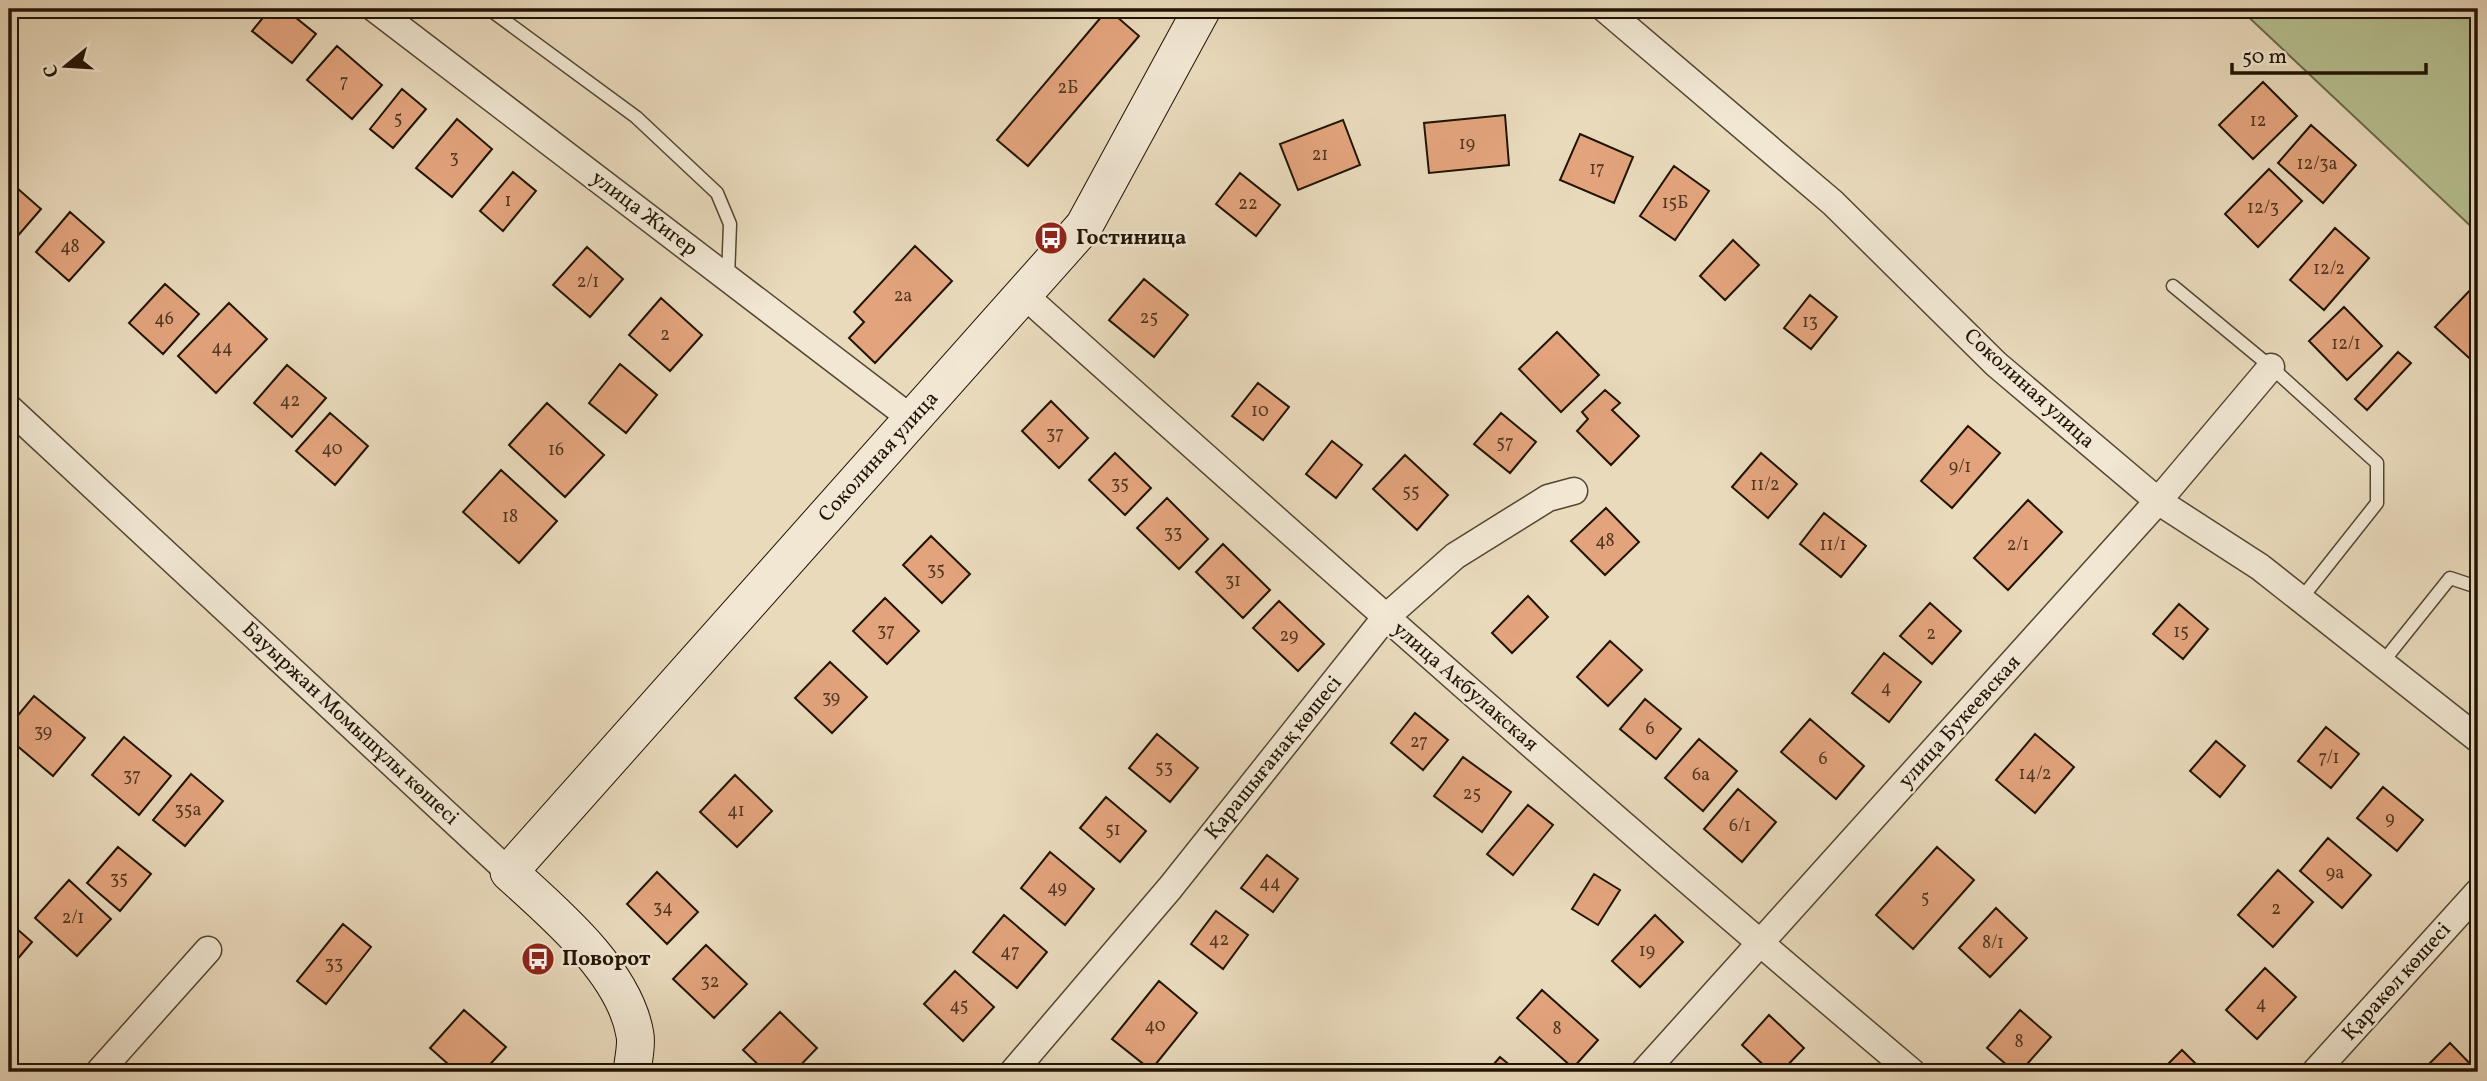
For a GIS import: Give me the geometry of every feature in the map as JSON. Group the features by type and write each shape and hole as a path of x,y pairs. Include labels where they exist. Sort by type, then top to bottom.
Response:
{"street":[{"name":"улица Жигер","path":"375,9 912,419"},
{"name":"Соколиная улица","path":"509,872 1084,226 1202,9"},
{"name":"Соколиная улица","path":"1605,9 1833,203 1996,363 2158,501 2260,567 2478,738"},
{"name":"улица Акбулакская","path":"1023,295 1385,618 1760,944 1912,1072"},
{"name":"улица Букеевская","path":"1644,1072 2158,501 2271,367"},
{"name":"Бауыржан Момышұлы көшесі","path":"9,408 572,931 623,994 636,1036 632,1072"},
{"name":"Қарашығанақ көшесі","path":"1013,1072 1170,888 1385,618 1455,556 1548,498 1574,491"},
{"name":"Қаракөл көшесі","path":"2315,1072 2478,892"},
{"path":"99,1072 208,950"}],"lane":[{"path":"489,9 636,117 717,193 730,224 729,279"},
{"path":"2173,286 2271,367 2378,463 2377,503 2301,599"},
{"path":"2382,663 2450,578 2477,587 2478,595"}],"green space":[{"path":"2240,9 2478,9 2478,233"}],"building":[{"path":"270,9 285,9 316,34 292,63 252,31"},
{"path":"1108,9 1139,36 1028,166 997,140"},
{"path":"337,46 382,85 352,119 307,80"},
{"path":"2263,82 2297,116 2253,159 2219,125"},
{"path":"402,89 426,109 393,148 370,129"},
{"path":"1505,115 1509,165 1429,173 1424,123"},
{"path":"457,119 492,149 452,197 416,168"},
{"path":"1343,120 1360,165 1298,190 1280,144"},
{"path":"2311,125 2356,165 2323,203 2278,163"},
{"path":"1580,134 1633,157 1614,203 1560,180"},
{"path":"1674,166 1709,191 1675,240 1640,216"},
{"path":"2269,169 2302,201 2258,247 2225,214"},
{"path":"513,172 536,191 503,231 480,211"},
{"path":"1240,173 1280,205 1256,236 1216,204"},
{"path":"9,181 41,209 9,246"},
{"path":"70,212 104,242 69,281 36,252"},
{"path":"2335,228 2369,258 2324,310 2290,280"},
{"path":"1733,240 1759,265 1725,300 1700,276"},
{"path":"915,246 952,281 875,363 849,338 864,322 854,312"},
{"path":"587,247 623,279 590,317 553,285"},
{"path":"1144,279 1188,315 1154,357 1109,320"},
{"path":"165,284 199,314 163,354 129,323"},
{"path":"2474,286 2478,290 2478,366 2435,327"},
{"path":"1810,295 1837,317 1811,349 1784,328"},
{"path":"661,298 702,335 670,371 629,335"},
{"path":"229,303 267,339 216,393 178,356"},
{"path":"2344,307 2382,346 2347,380 2309,341"},
{"path":"1557,332 1599,375 1561,412 1519,369"},
{"path":"2398,352 2411,363 2367,410 2355,399"},
{"path":"620,364 657,395 626,433 589,403"},
{"path":"287,365 326,398 292,437 254,403"},
{"path":"1258,383 1289,407 1263,440 1232,416"},
{"path":"1605,390 1620,403 1612,410 1639,436 1611,465 1577,431 1588,419 1582,412"},
{"path":"1051,401 1088,438 1059,468 1022,431"},
{"path":"547,403 604,455 565,497 509,445"},
{"path":"330,413 368,446 335,485 296,451"},
{"path":"1501,413 1536,442 1510,473 1474,444"},
{"path":"1968,426 2000,453 1952,508 1921,481"},
{"path":"1332,441 1362,465 1336,498 1306,474"},
{"path":"1115,453 1151,488 1125,515 1089,480"},
{"path":"1761,453 1797,484 1768,518 1732,487"},
{"path":"1405,455 1448,495 1417,530 1373,489"},
{"path":"501,470 557,521 519,563 463,512"},
{"path":"1167,498 1208,539 1179,569 1137,528"},
{"path":"2028,500 2062,532 2008,590 1974,558"},
{"path":"1606,508 1639,542 1605,575 1571,541"},
{"path":"1824,513 1866,546 1841,577 1800,544"},
{"path":"931,536 970,574 942,603 903,565"},
{"path":"1223,544 1270,590 1243,618 1196,572"},
{"path":"1528,596 1548,617 1512,653 1492,633"},
{"path":"885,598 919,631 887,664 853,631"},
{"path":"1279,601 1324,644 1298,671 1253,628"},
{"path":"1930,603 1961,631 1932,664 1900,636"},
{"path":"2179,604 2208,629 2183,659 2153,634"},
{"path":"1610,641 1642,670 1608,706 1577,677"},
{"path":"1884,653 1921,682 1889,722 1852,693"},
{"path":"830,662 867,697 832,733 795,698"},
{"path":"34,696 85,738 53,776 9,739 9,726"},
{"path":"1645,699 1681,729 1656,759 1620,729"},
{"path":"1415,713 1448,740 1423,770 1391,743"},
{"path":"1810,719 1864,766 1836,799 1781,752"},
{"path":"2326,727 2359,754 2331,788 2298,761"},
{"path":"1157,734 1198,768 1170,802 1129,768"},
{"path":"2035,734 2074,767 2035,813 1996,780"},
{"path":"124,737 171,776 139,815 92,775"},
{"path":"1699,739 1737,771 1703,811 1665,778"},
{"path":"2216,741 2245,766 2220,797 2190,771"},
{"path":"1463,757 1511,792 1482,832 1434,796"},
{"path":"191,774 223,801 185,846 153,820"},
{"path":"735,775 772,811 737,847 700,812"},
{"path":"2383,787 2423,820 2397,851 2357,818"},
{"path":"1738,789 1776,822 1742,862 1704,829"},
{"path":"1106,797 1146,831 1120,862 1080,828"},
{"path":"1528,805 1553,825 1513,875 1487,854"},
{"path":"2328,838 2371,875 2342,908 2300,871"},
{"path":"118,847 151,874 120,911 87,883"},
{"path":"1937,847 1974,880 1913,949 1876,915"},
{"path":"1050,852 1094,889 1065,925 1021,888"},
{"path":"1267,855 1298,879 1273,912 1241,888"},
{"path":"2278,870 2313,902 2273,947 2238,915"},
{"path":"657,872 698,912 667,944 627,904"},
{"path":"1594,874 1620,890 1598,925 1572,909"},
{"path":"69,880 111,919 77,956 35,918"},
{"path":"1996,908 2027,938 1990,977 1959,948"},
{"path":"1216,911 1248,935 1223,969 1191,944"},
{"path":"1004,915 1047,952 1017,988 973,952"},
{"path":"1655,915 1683,942 1640,987 1612,961"},
{"path":"9,922 32,942 9,969"},
{"path":"343,924 371,947 326,1004 297,981"},
{"path":"706,945 747,984 714,1018 673,979"},
{"path":"2265,968 2296,997 2257,1039 2226,1010"},
{"path":"955,971 994,1007 963,1041 924,1004"},
{"path":"1159,981 1197,1013 1151,1070 1112,1039"},
{"path":"1542,990 1598,1040 1573,1068 1517,1018"},
{"path":"464,1010 506,1047 483,1072 457,1072 430,1048"},
{"path":"2020,1010 2051,1037 2020,1072 2015,1072 1987,1048"},
{"path":"780,1012 817,1048 794,1072 766,1072 743,1050"},
{"path":"1769,1015 1804,1048 1781,1072 1771,1072 1742,1045"},
{"path":"2450,1043 2478,1072 2421,1072"},
{"path":"2182,1050 2204,1072 2160,1072"},
{"path":"1500,1057 1518,1072 1487,1072"}],"place":[{"name":"Гостиница","path":"1051,238"},
{"name":"Поворот","path":"538,959"}]}
